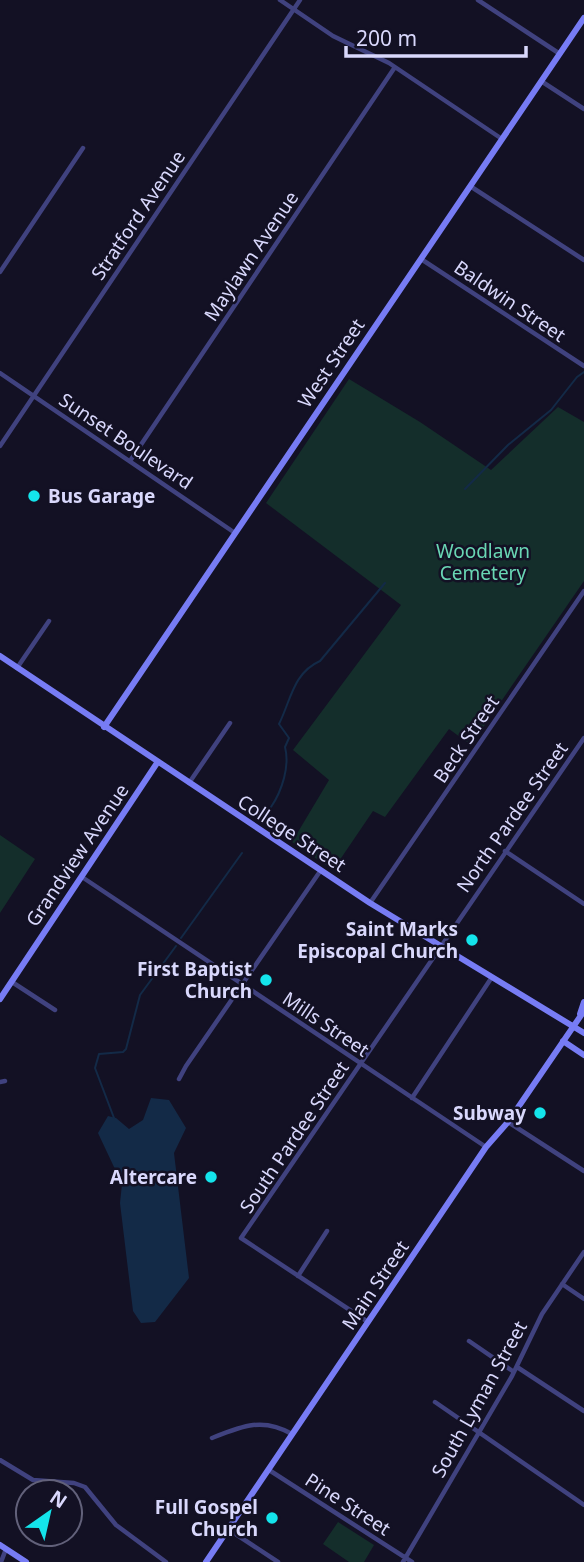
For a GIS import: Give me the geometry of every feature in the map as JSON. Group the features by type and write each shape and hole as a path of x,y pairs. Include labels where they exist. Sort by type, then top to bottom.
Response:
{"main road":[{"name":"West Street","path":"104,727 584,18"},
{"name":"College Street","path":"0,656 370,903 440,947 514,988 584,1033"},
{"name":"Grandview Avenue","path":"0,999 157,763"},
{"path":"582,1013 584,1002"},
{"name":"Main Street","path":"206,1562 486,1147 508,1122 582,1013"},
{"path":"563,1041 584,1055"},
{"path":"3,1547 26,1562"}],"street":[{"path":"280,0 333,36 395,67 502,139"},
{"name":"Stratford Avenue","path":"0,446 300,0"},
{"path":"478,0 560,54"},
{"name":"Maylawn Avenue","path":"130,461 395,67"},
{"path":"541,81 584,109"},
{"path":"0,272 83,149"},
{"path":"470,186 584,260"},
{"name":"Baldwin Street","path":"421,258 584,366"},
{"name":"Sunset Boulevard","path":"0,373 235,533"},
{"name":"Beck Street","path":"370,903 584,592"},
{"path":"17,668 49,621"},
{"path":"188,783 230,723"},
{"name":"North Pardee Street","path":"440,947 584,738"},
{"path":"505,851 584,904"},
{"path":"179,1079 321,870"},
{"name":"Mills Street","path":"82,877 486,1147"},
{"name":"South Pardee Street","path":"298,1276 241,1238 440,947"},
{"path":"412,1098 492,977"},
{"path":"12,982 55,1010"},
{"path":"508,1122 584,1171"},
{"path":"327,1231 298,1276 369,1322"},
{"name":"South Lyman Street","path":"404,1560 516,1369 542,1314 584,1251"},
{"path":"562,1284 584,1299"},
{"path":"469,1341 584,1412"},
{"path":"435,1402 584,1504"},
{"path":"212,1438 236,1429 267,1423 292,1434"},
{"path":"0,1460 33,1479 81,1485 116,1525 166,1562"},
{"name":"Pine Street","path":"269,1469 404,1560 412,1562"},
{"path":"228,1529 278,1562"},
{"path":"1,1562 3,1547"}],"green space":[{"name":"Woodlawn Cemetery","path":"349,379 420,422 491,470 558,407 584,422 584,581 471,745 449,729 385,817 373,811 333,870 292,842 329,780 293,750 401,605 266,503"},
{"path":"0,835 35,859 0,913"},
{"path":"338,1522 374,1545 364,1562 349,1562 323,1544"}],"water":[{"path":"151,1098 169,1100 186,1128 174,1153 189,1278 155,1322 141,1323 133,1311 120,1203 122,1184 98,1133 108,1116 116,1118 129,1129 143,1120"}],"waterway":[{"path":"465,489 508,445 551,410 584,372"},
{"path":"271,807 284,778 285,747 289,738 279,724 298,680 320,661 385,583"},
{"path":"181,938 242,853"},
{"path":"114,1118 95,1068 99,1054 123,1052 126,1049 140,995 176,946"}],"place":[{"name":"Bus Garage","path":"34,496"},
{"name":"Saint Marks Episcopal Church","path":"472,940"},
{"name":"First Baptist Church","path":"266,980"},
{"name":"Subway","path":"540,1113"},
{"name":"Altercare","path":"211,1177"},
{"name":"Full Gospel Church","path":"272,1518"}]}
